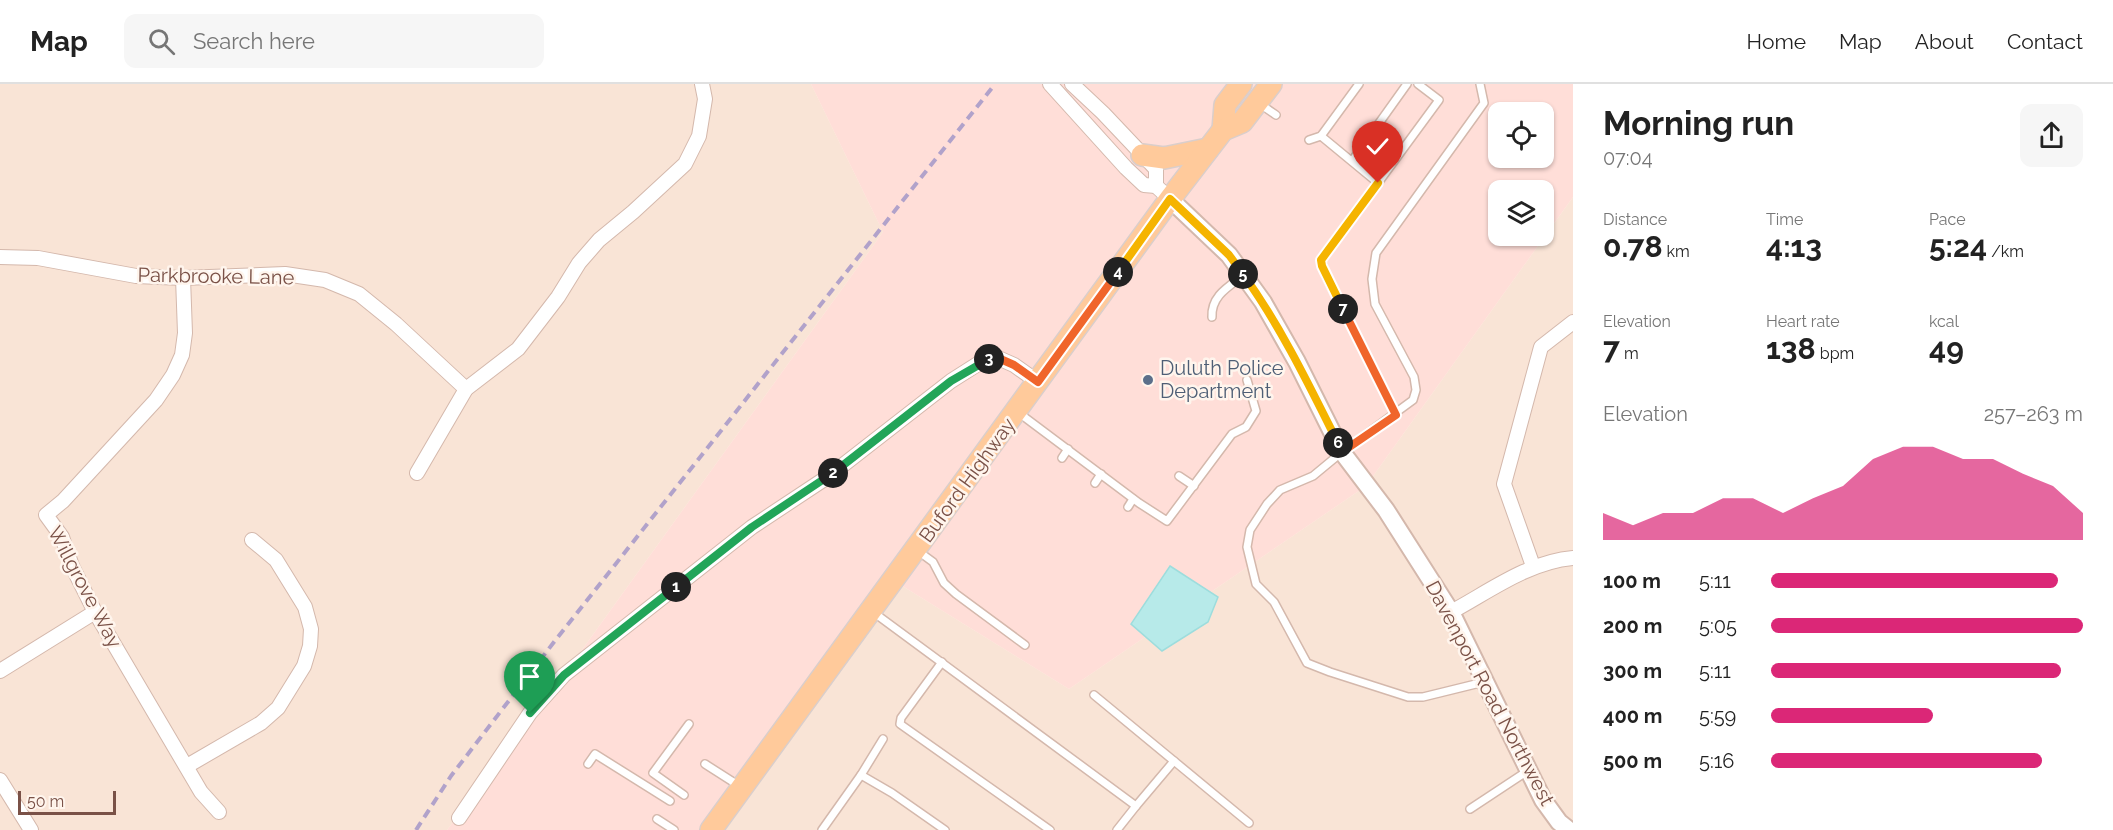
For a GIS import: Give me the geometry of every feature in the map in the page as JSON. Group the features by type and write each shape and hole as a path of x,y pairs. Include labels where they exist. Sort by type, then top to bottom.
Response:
{"main road":[{"name":"Buford Highway","path":"1223,130 1225,105 1241,84"},
{"name":"Buford Highway","path":"711,830 1038,382 1163,192 1208,149 1223,130 1242,122 1271,84"},
{"path":"1142,155 1164,158 1208,149"}],"street":[{"path":"417,473 466,389 518,350 558,297 579,263 599,240 685,164 699,136 705,99 702,84"},
{"path":"1050,84 1126,168 1144,185 1163,192"},
{"path":"1072,84 1156,169 1163,192"},
{"name":"Davenport Road Northwest","path":"1163,192 1229,255 1263,302 1297,362 1342,452 1386,510 1451,612 1543,800 1559,822 1569,830"},
{"name":"Parkbrooke Lane","path":"0,257 38,258 136,276 183,278 285,274 325,280 359,294 396,324 466,389"},
{"name":"Willgrove Way","path":"183,278 185,333 182,356 173,375 156,400 63,501 46,515 62,537 72,567 95,612 201,792 219,812"},
{"path":"1533,567 1504,484 1541,347 1573,322"},
{"path":"459,818 530,713 564,675 752,527 829,476 951,381 984,360 996,357 1014,365 1038,382"},
{"path":"187,766 261,723 278,708 304,666 310,646 311,629 305,607 276,560 252,540"},
{"path":"1451,612 1533,567 1558,559 1573,558"},
{"path":"0,671 95,612"},
{"path":"0,780 31,830"}],"lane":[{"path":"1309,140 1321,136 1359,84"},
{"path":"1352,161 1407,84"},
{"path":"1396,415 1326,276 1321,260 1439,100 1418,84"},
{"path":"1480,84 1484,103 1376,254 1372,279 1375,303 1414,377 1416,390 1413,400 1313,476 1280,490 1267,504 1250,530 1247,547 1256,584 1274,602 1307,663 1408,697 1423,697 1484,682"},
{"path":"1257,102 1276,116"},
{"path":"1321,136 1378,183"},
{"path":"1212,317 1212,306 1221,293 1244,275"},
{"path":"1017,411 1167,521 1232,434 1245,427 1256,411 1247,380"},
{"path":"1062,458 1068,449"},
{"path":"1095,483 1101,474"},
{"path":"1179,476 1194,486"},
{"path":"1128,507 1134,499"},
{"path":"1158,526 1163,519"},
{"path":"916,549 933,562 944,583 956,594 1025,645"},
{"path":"871,611 1136,806"},
{"path":"942,662 901,718 900,724 1050,830"},
{"path":"1094,694 1249,823"},
{"path":"684,795 653,773 689,724"},
{"path":"822,830 883,739"},
{"path":"588,764 595,754 670,801"},
{"path":"1117,830 1174,760"},
{"path":"705,764 742,787"},
{"path":"1470,809 1529,770"},
{"path":"861,775 892,792 945,830"},
{"path":"657,819 674,830"}],"shaded area":[{"path":"0,84 811,84 883,232 535,715 447,830 0,830"},
{"path":"811,84 1573,84 1573,197 1554,224 1554,180 1488,180 1488,246 1538,246 1366,486 1069,689 891,579 716,830 447,830 535,715 883,232"},
{"path":"1573,197 1573,830 716,830 891,579 1069,689 1366,486 1538,246 1554,246 1554,224"}],"water":[{"path":"1170,566 1218,597 1208,622 1162,651 1131,624"}],"railway":[{"path":"416,830 451,776 554,642 995,84"}],"place":[{"name":"Duluth Police Department","path":"1148,380"}],"route":[{"path":"530,713 564,675 752,527 829,476 951,381 984,360 996,357 1014,365 1038,382 1170,199 1229,255 1263,302 1297,362 1342,452 1396,415 1326,276 1321,260 1378,183"}]}
